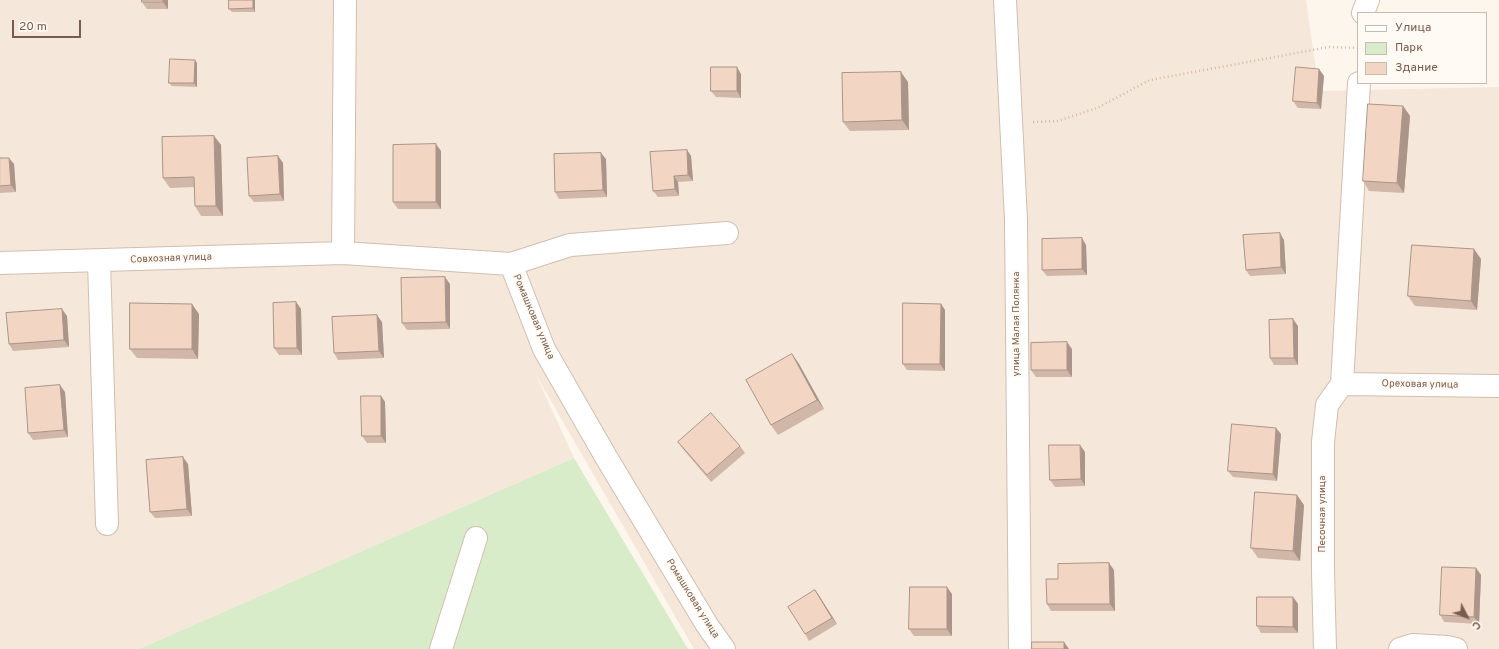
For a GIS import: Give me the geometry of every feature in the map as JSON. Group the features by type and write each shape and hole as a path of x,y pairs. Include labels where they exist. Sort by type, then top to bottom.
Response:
{"street":[{"path":"343,253 345,0"},
{"name":"улица Малая Полянка","path":"1005,0 1016,220 1020,649"},
{"path":"1363,12 1368,0"},
{"path":"1342,384 1359,84"},
{"path":"511,264 570,245 727,233"},
{"name":"Совхозная улица","path":"0,263 100,262 343,253"},
{"name":"Ромашковая улица","path":"343,253 511,264 544,349 610,464 707,626 724,649"},
{"path":"100,262 107,524"},
{"name":"Ореховая улица","path":"1342,384 1499,386"},
{"name":"Песочная улица","path":"1325,649 1323,442 1327,405 1342,384"},
{"path":"441,649 476,538"},
{"path":"1400,649 1413,645 1456,649"}],"path":[{"path":"1011,123 1058,122 1097,108 1150,80 1329,47 1357,48"}],"shaded area":[{"path":"0,0 1306,0 1319,91 1499,87 1499,649 694,649 536,375 574,458 139,649 0,649"}],"green space":[{"path":"574,458 688,649 139,649"}],"building":[{"path":"142,0 163,0 163,2 142,2"},
{"path":"229,0 253,0 253,8 229,9"},
{"path":"170,59 195,60 194,83 169,83"},
{"path":"711,67 737,67 737,91 711,91"},
{"path":"1296,67 1319,69 1317,103 1293,101"},
{"path":"901,72 902,120 843,122 842,73"},
{"path":"1368,104 1403,106 1397,183 1363,181"},
{"path":"214,136 216,206 195,206 194,177 163,178 162,137"},
{"path":"436,144 436,202 393,202 393,145"},
{"path":"687,150 688,175 674,176 675,189 653,191 650,152"},
{"path":"601,153 603,190 555,192 554,154"},
{"path":"278,156 280,194 249,196 247,158"},
{"path":"0,158 9,158 11,185 0,186"},
{"path":"1280,233 1281,267 1246,270 1243,235"},
{"path":"1082,238 1082,269 1042,270 1042,239"},
{"path":"1412,245 1474,249 1471,301 1408,296"},
{"path":"445,277 446,322 402,323 401,278"},
{"path":"296,302 297,348 274,348 273,303"},
{"path":"130,303 192,304 192,349 130,349"},
{"path":"903,303 941,304 940,364 903,364"},
{"path":"62,309 64,340 9,344 6,313"},
{"path":"377,315 379,351 334,353 332,317"},
{"path":"1293,319 1294,358 1270,358 1269,320"},
{"path":"1067,342 1067,370 1031,370 1031,343"},
{"path":"792,354 817,400 771,425 746,380"},
{"path":"60,385 64,430 28,433 25,388"},
{"path":"361,396 381,396 381,436 362,436"},
{"path":"711,413 740,446 707,475 678,442"},
{"path":"1232,424 1276,428 1273,474 1228,471"},
{"path":"1049,445 1080,445 1081,479 1050,480"},
{"path":"183,457 187,509 150,512 146,460"},
{"path":"1255,492 1297,495 1293,551 1251,548"},
{"path":"1109,563 1110,604 1047,604 1046,579 1058,579 1058,564"},
{"path":"1442,567 1476,568 1474,617 1440,615"},
{"path":"910,587 947,587 947,629 909,629"},
{"path":"815,590 832,618 805,634 788,607"},
{"path":"1257,597 1293,597 1293,627 1257,626"},
{"path":"1032,642 1064,642 1064,649 1032,649"}]}
